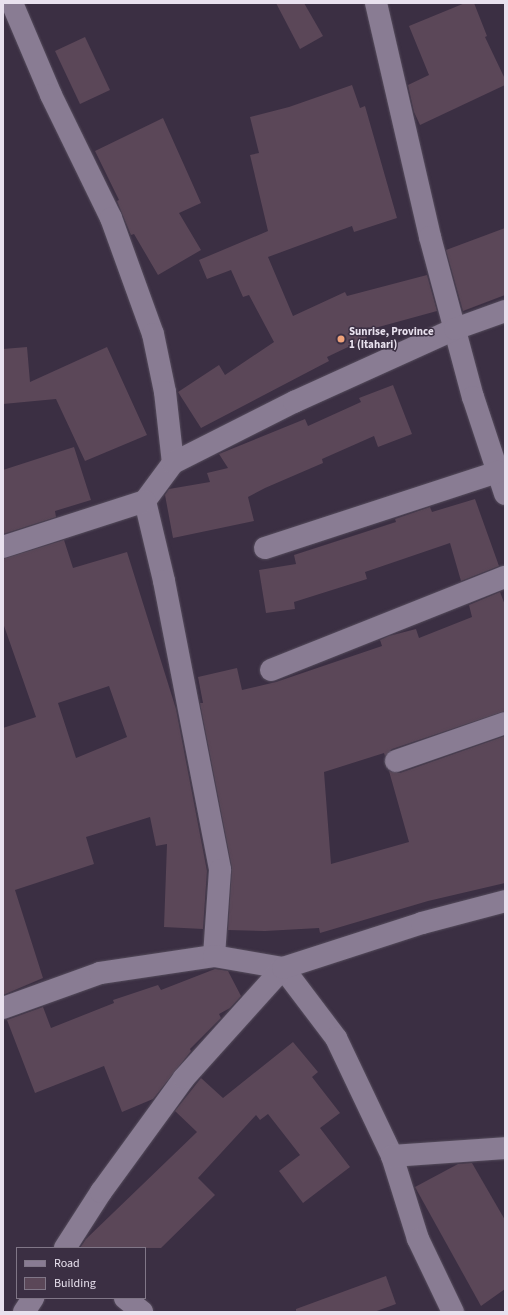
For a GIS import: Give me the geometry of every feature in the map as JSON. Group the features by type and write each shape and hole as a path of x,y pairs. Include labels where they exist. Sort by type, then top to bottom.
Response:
{"street":[{"path":"12,3 51,95 111,218 153,334 164,392 173,463"},
{"path":"376,3 430,237 455,329 505,494"},
{"path":"3,547 145,501 173,463 294,402 455,329 505,311"},
{"path":"265,548 498,472"},
{"path":"145,501 164,581 220,870 214,956"},
{"path":"271,670 505,577"},
{"path":"396,760 505,723"},
{"path":"3,1008 100,973 214,956 283,968 422,923 505,901"},
{"path":"283,968 336,1038 392,1156 418,1239 453,1312"},
{"path":"70,1246 101,1192 184,1078 283,968"},
{"path":"392,1156 505,1148"},
{"path":"24,1312 32,1299"},
{"path":"126,1299 142,1312"}],"building":[{"path":"276,3 304,3 323,36 300,49"},
{"path":"465,3 474,3 487,36 485,37 505,79 505,85 420,125 414,112 408,85 429,75 409,26"},
{"path":"85,37 110,90 80,104 55,51"},
{"path":"352,85 360,108 365,106 397,218 354,232 352,226 268,257 293,316 345,292 347,296 427,275 437,311 364,331 367,338 327,357 329,361 201,428 178,392 219,365 225,375 274,342 249,295 243,297 231,270 207,279 199,260 268,231 250,155 259,153 250,117 289,107"},
{"path":"163,118 201,203 179,213 201,250 158,275 134,234 131,235 117,201 119,200 95,151"},
{"path":"505,228 505,295 463,311 446,250"},
{"path":"27,347 30,382 107,347 147,435 85,461 56,399 3,404 3,349"},
{"path":"393,385 412,434 378,447 374,436 322,459 323,463 248,497 254,521 173,538 165,495 169,489 210,482 207,473 228,468 219,454 305,419 308,426 361,402 359,398"},
{"path":"74,447 91,500 55,511 56,517 3,534 3,470"},
{"path":"475,499 499,566 461,581 450,543 365,572 367,579 294,602 295,609 266,613 259,570 296,564 294,555 396,522 395,519 430,507 432,512"},
{"path":"64,540 73,568 127,552 176,709 207,871 203,929 164,927 167,844 156,846 150,817 86,837 94,864 15,890 43,978 3,995 3,728 36,717 3,623 3,559","holes":["109,686 127,737 76,758 58,703"]},
{"path":"500,592 505,605 505,711 392,749 385,756 384,753 324,772 331,864 409,842 389,771 400,773 505,736 505,883 428,901 320,933 319,928 265,931 228,930 232,868 200,703 203,703 198,677 237,668 242,690 276,682 382,646 380,640 389,636 416,629 419,638 472,617 469,605"},
{"path":"215,969 228,971 241,996 230,1008 219,1014 221,1018 190,1049 191,1051 153,1099 122,1112 104,1066 35,1093 7,1020 43,1007 51,1028 114,1003 113,1000 158,985 161,990"},
{"path":"293,1042 318,1072 312,1077 340,1113 320,1128 350,1167 303,1203 279,1171 300,1155 268,1114 260,1120 256,1115 198,1178 215,1195 161,1248 81,1247 86,1239 197,1132 175,1111 201,1078 223,1098"},
{"path":"472,1163 505,1220 505,1289 481,1306 415,1187 458,1164"},
{"path":"386,1276 396,1304 374,1312 296,1312 296,1309"}],"place":[{"name":"Sunrise, Province 1 (Itahari)","path":"341,339"}]}
